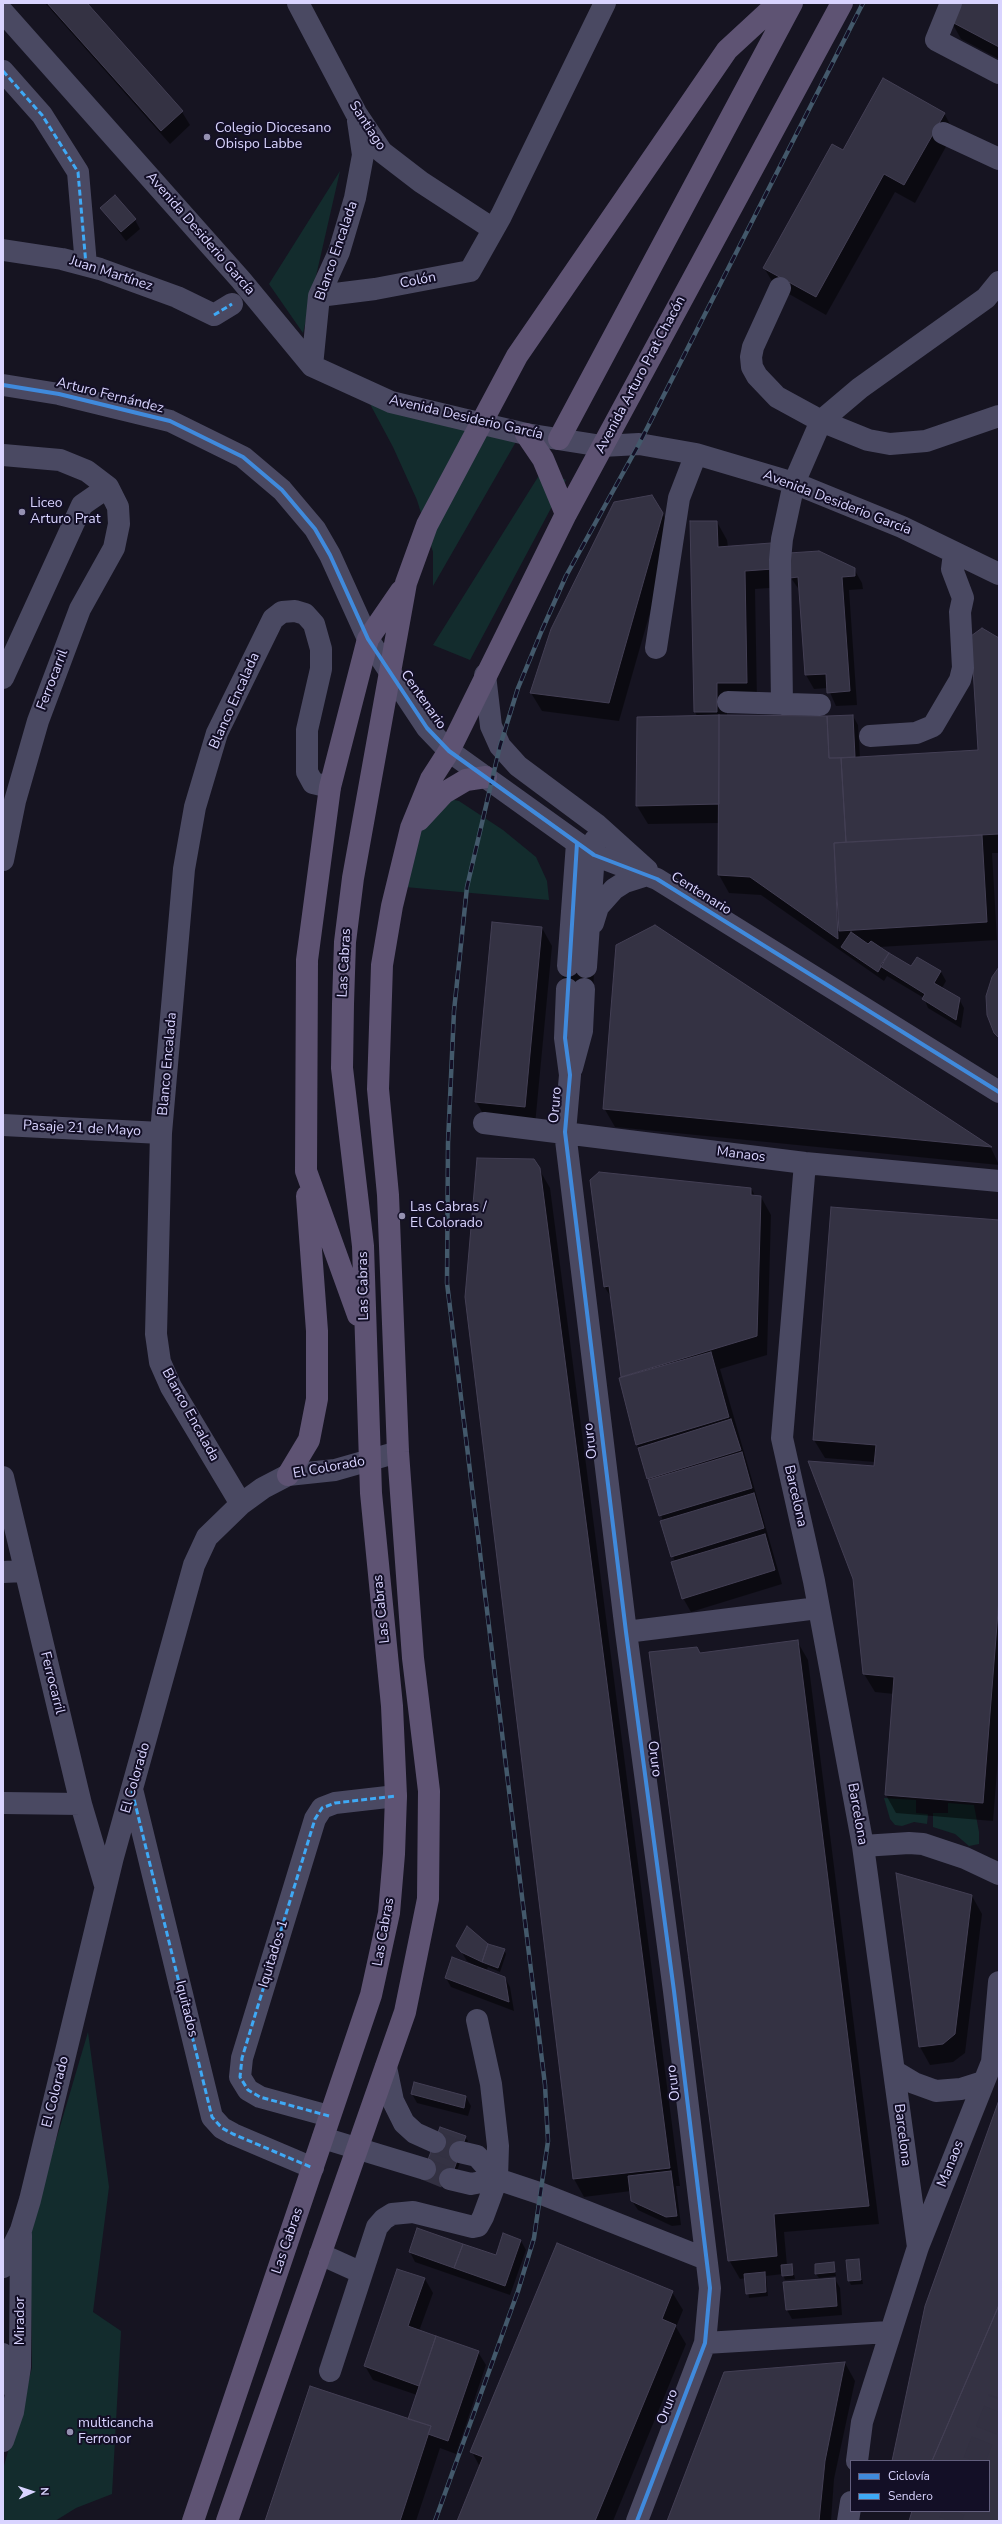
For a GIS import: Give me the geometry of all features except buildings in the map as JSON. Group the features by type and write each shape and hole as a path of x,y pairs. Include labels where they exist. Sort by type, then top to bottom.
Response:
{"main road":[{"path":"390,670 406,583 427,525 517,356 728,50 778,3"},
{"path":"559,439 792,3"},
{"name":"Avenida Arturo Prat Chacón","path":"449,751 485,675 566,514 842,3"},
{"path":"526,434 543,459 566,514"},
{"path":"288,1475 309,1440 317,1399 317,1331 306,1171 307,960 330,787 368,639 406,583"},
{"name":"Las Cabras","path":"193,2521 371,1995 389,1913 394,1854 396,1796 392,1706 370,1493 363,1246 342,1068 345,950 353,878 390,670"},
{"name":"Las Cabras","path":"227,2521 404,2012 428,1899 429,1791 413,1658 398,1452 388,1195 378,1089 379,1030 382,965 392,906 411,828 431,779 449,751"},
{"path":"411,828 444,793 466,780 486,777"},
{"path":"306,1171 365,1332"}],"street":[{"name":"Santiago","path":"298,3 356,113 382,152 421,182 493,229"},
{"path":"493,229 605,3"},
{"path":"951,3 936,40 999,73"},
{"name":"Avenida Desiderio García","path":"3,12 241,280 312,366 391,402 526,434 602,446 639,444 696,454 794,483 902,527 999,574"},
{"path":"3,71 42,115 78,172 86,265"},
{"name":"Blanco Encalada","path":"312,366 319,296 339,252 356,191 363,156 356,113"},
{"path":"944,133 999,160"},
{"name":"Colón","path":"319,296 375,289 470,271 493,229"},
{"name":"Juan Martínez","path":"3,250 86,265 223,310"},
{"path":"782,704 780,560 782,539 794,483 821,421 860,388 986,298 999,282"},
{"path":"780,288 753,347 752,367 763,383 777,397 821,421 868,440 890,444 934,439 999,416"},
{"name":"Arturo Fernández","path":"3,385 59,394 170,421 243,457 282,490 315,529 330,556 368,639"},
{"path":"656,648 680,498 696,454"},
{"path":"3,455 60,460 87,471 108,488 82,505 3,678"},
{"name":"Ferrocarril","path":"3,860 15,801 38,721 80,609 114,548 119,524 118,507 108,488"},
{"path":"870,736 916,733 933,726 960,680 963,668 960,612 963,598 952,569 954,553"},
{"name":"Blanco Encalada","path":"241,1504 171,1387 160,1362 156,1334 161,1133 184,869 195,807 217,733 273,619 282,612 295,611 305,614 314,624 321,649 321,669 307,730 307,772 312,782 330,787"},
{"name":"Centenario","path":"368,639 390,670 427,728 449,751 577,843 594,855 652,877 999,1092"},
{"name":"Centenario","path":"485,675 491,726 500,746 518,766 596,824 652,877"},
{"path":"728,702 820,705"},
{"path":"588,940 596,824"},
{"path":"577,843 577,966 588,940 598,907 614,889 624,882 652,877"},
{"name":"Oruro","path":"576,989 565,1038 570,1074 565,1132 626,1632 673,1984 710,2288 705,2343 637,2521"},
{"name":"Manaos","path":"484,1123 805,1163 999,1181"},
{"name":"Pasaje 21 de Mayo","path":"3,1125 161,1133"},
{"name":"Barcelona","path":"805,1163 782,1438 814,1581 863,1846 918,2247 889,2332 862,2422 856,2460"},
{"name":"El Colorado","path":"21,2230 32,2193 106,1887 194,1565 207,1537 241,1504 263,1488 288,1475 335,1470 398,1452"},
{"name":"Ferrocarril","path":"3,1477 14,1572 106,1887"},
{"path":"626,1632 818,1608"},
{"name":"Iquitados","path":"132,1791 212,2117 222,2128 233,2134 313,2168"},
{"name":"Iquitados 1","path":"330,2116 260,2097 248,2090 240,2077 242,2058 315,1819 322,1808 335,1803 396,1796"},
{"path":"3,1803 82,1804"},
{"path":"863,1846 909,1843 923,1844 964,1858 999,1874"},
{"name":"Manaos","path":"918,2247 992,2062 999,1982"},
{"path":"330,2371 377,2227 384,2219 404,2211 413,2212 467,2227 478,2226 483,2218 497,2179 496,2115 477,2020"},
{"path":"386,2067 393,2101 404,2123 416,2133 435,2142"},
{"path":"894,2071 914,2083 936,2090 960,2088 983,2082"},
{"path":"323,2138 424,2169"},
{"path":"460,2152 478,2156 497,2179"},
{"path":"450,2179 471,2184 497,2179 542,2194 706,2259"},
{"path":"3,2267 21,2230"},
{"name":"Mirador","path":"3,2441 12,2412 20,2367 21,2230"},
{"path":"320,2254 362,2273"},
{"path":"705,2343 889,2332"},
{"name":"Mirador","path":"3,2354 11,2374 12,2412"},
{"path":"848,2521 850,2508"}],"green space":[{"path":"340,171 303,333 269,284"},
{"path":"370,404 521,433 433,586 433,552 417,500 393,447"},
{"path":"543,469 566,480 470,660 433,645"},
{"path":"444,798 459,801 503,830 536,857 547,881 549,900 394,886 406,847"},
{"path":"884,1798 916,1800 916,1813 928,1814 927,1824 914,1822 902,1826 895,1825 890,1819"},
{"path":"948,1803 974,1805 979,1832 979,1844 969,1846 955,1834 933,1827 933,1813 948,1813"},
{"path":"88,2032 109,2187 93,2312 121,2331 112,2494 76,2508 55,2521 3,2521 3,2469 32,2368 30,2228"}],"tunnel":[{"path":"435,2142 460,2152"},
{"path":"425,2169 450,2179"},
{"path":"974,2460 999,2398"},
{"path":"950,2521 954,2512"}],"railway":[{"path":"435,2521 518,2291 534,2238 548,2141 545,2085 447,1283 448,1143 454,1011 467,887 500,746 518,688 566,576 639,444 863,3"}],"marked path":[{"path":"3,71 42,115 78,172 86,265"},
{"path":"214,315 232,304"},
{"path":"132,1791 212,2117 222,2128 233,2134 313,2168"},
{"path":"329,2116 260,2097 248,2090 240,2077 242,2058 315,1819 322,1808 335,1803 396,1796"}],"cycle path":[{"path":"3,385 59,394 170,421 243,457 282,490 315,529 330,555 368,639 427,728 449,751 594,855 657,879 999,1092"},
{"path":"577,843 565,1038 570,1075 565,1132 626,1632 674,1991 710,2288 705,2343 637,2521"}],"place":[{"name":"Colegio Diocesano Obispo Labbe","path":"207,137"},
{"name":"Liceo Arturo Prat","path":"22,512"},
{"name":"Las Cabras / El Colorado","path":"402,1216"},
{"name":"multicancha Ferronor","path":"70,2432"}]}
